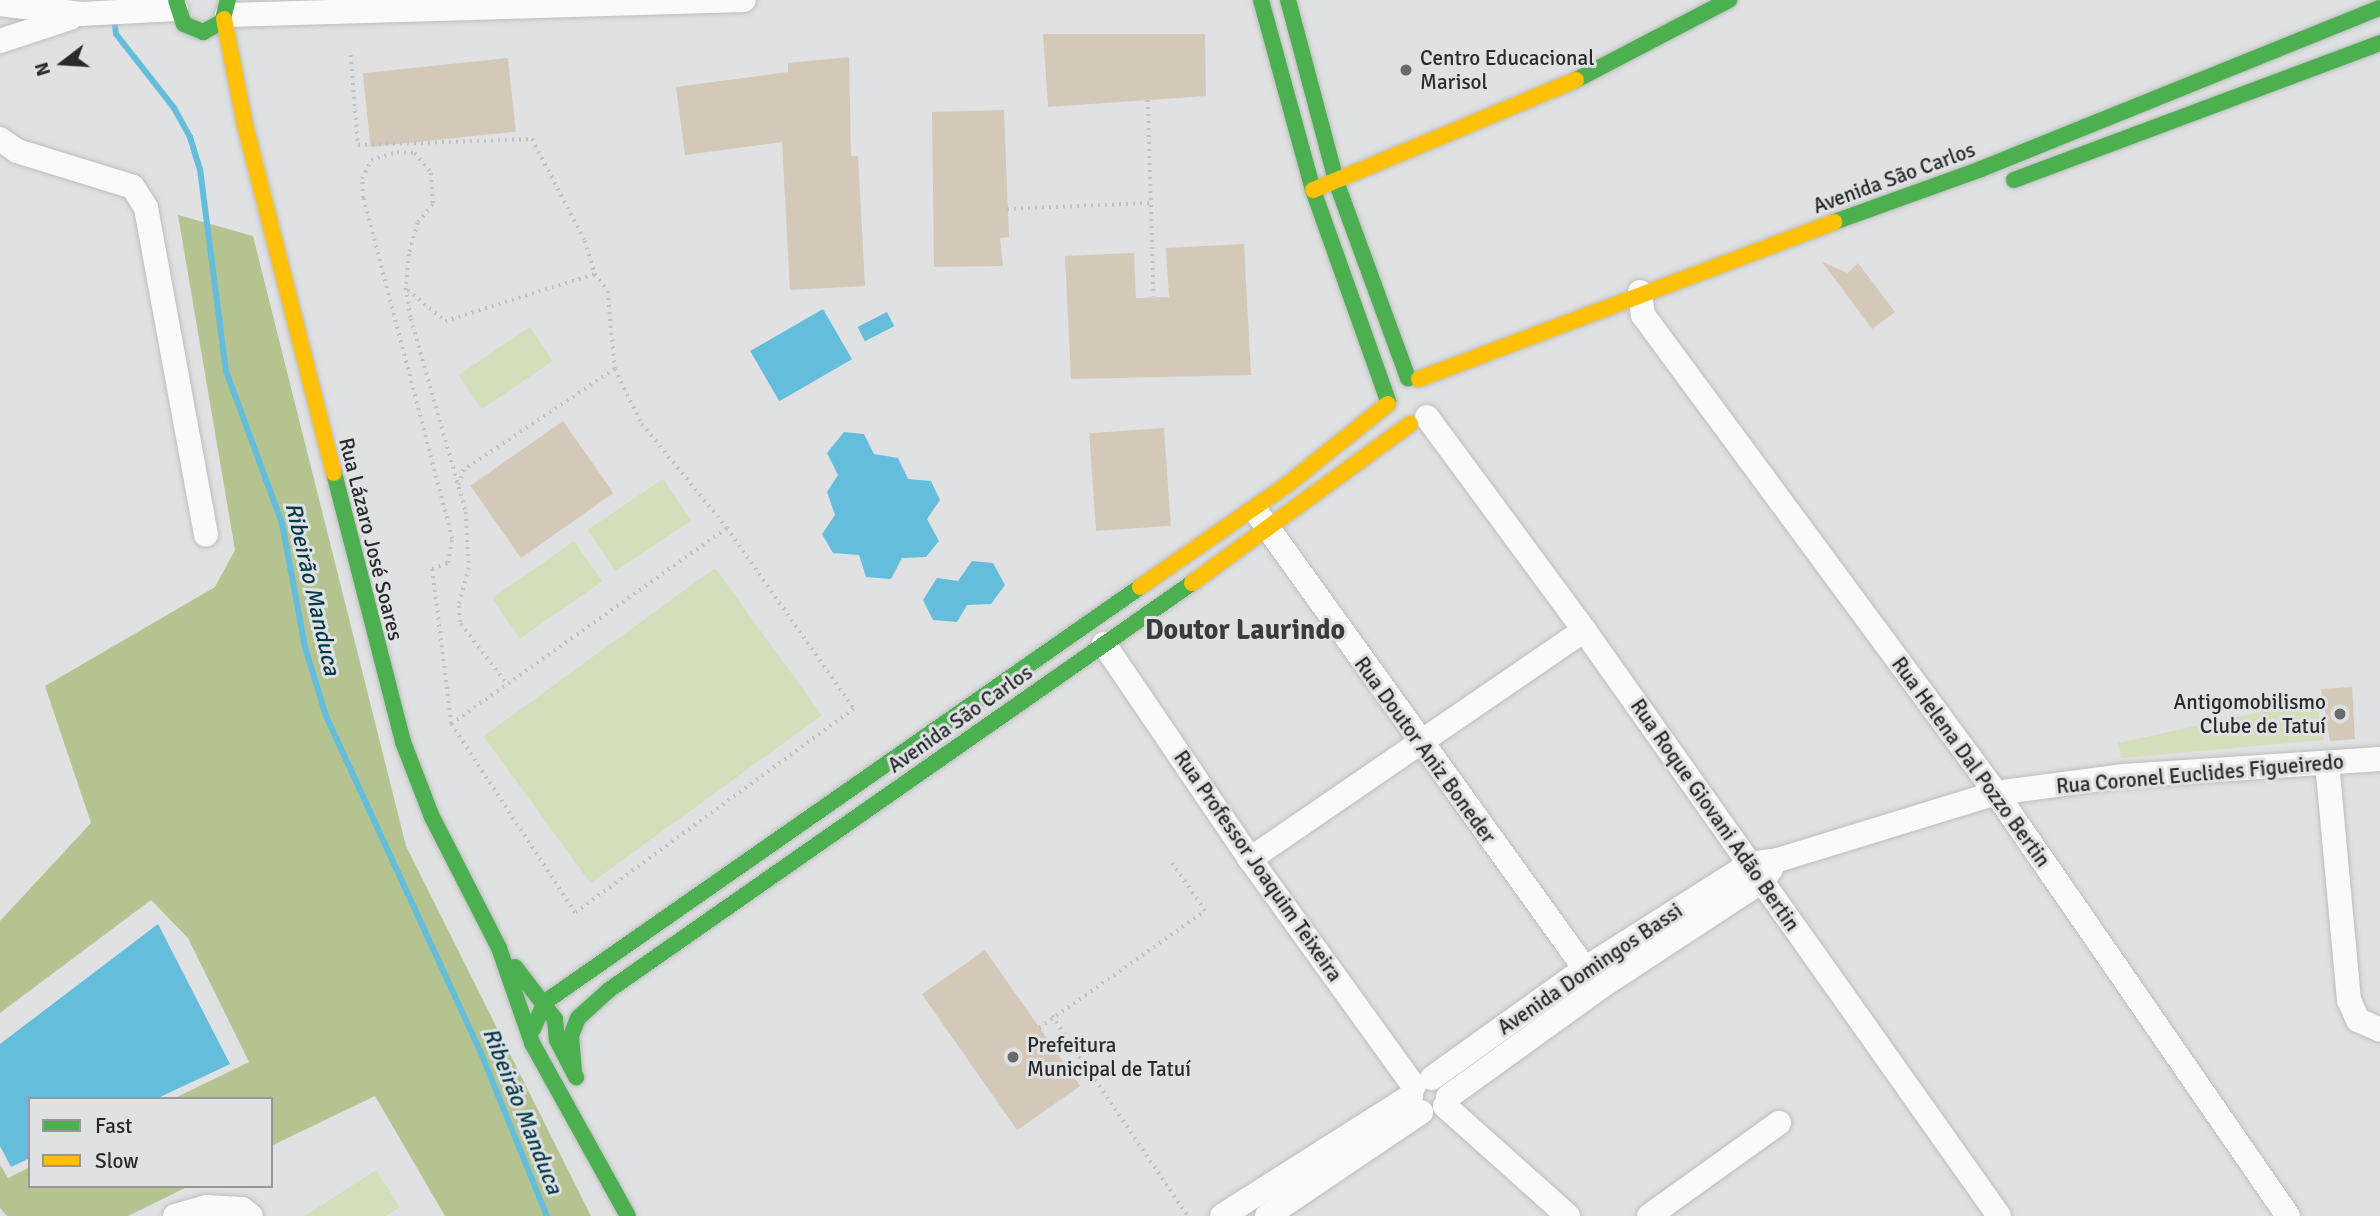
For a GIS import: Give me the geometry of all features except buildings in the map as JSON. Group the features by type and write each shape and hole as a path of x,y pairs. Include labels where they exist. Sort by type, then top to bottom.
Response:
{"main road":[{"path":"1261,0 1314,190 1388,403 1400,421 1419,420 1434,398 1429,386 1413,378 1398,381 1388,403"},
{"path":"1288,0 1337,184 1413,378"},
{"path":"1314,190 1337,184 1609,66 1729,0"},
{"path":"176,4 184,24 203,32 226,11"},
{"name":"Avenida São Carlos","path":"1413,378 1643,309 1980,169 2380,8"},
{"name":"Rua Lázaro José Soares","path":"226,11 245,125 403,742 432,817 499,948 532,1043 628,1216"},
{"name":"Rua Lázaro José Soares","path":"203,32 245,125"},
{"path":"2004,184 2380,43"},
{"name":"Avenida São Carlos","path":"545,1002 1254,508 1388,403"},
{"name":"Avenida São Carlos","path":"574,1071 571,1036 578,1018 609,990 1268,530 1419,420"},
{"name":"Rua Lázaro José Soares","path":"499,948 545,1002 582,1089"},
{"path":"532,1043 533,1026 545,1002"}],"street":[{"path":"226,11 744,0"},
{"path":"0,4 85,14 125,12 176,4"},
{"path":"0,41 85,14"},
{"path":"0,139 17,151 133,187 146,208 206,535"},
{"name":"Rua Helena Dal Pozzo Bertin","path":"1643,309 1996,793 2288,1216"},
{"name":"Rua Roque Giovani Adão Bertin","path":"1419,420 1584,630 1756,872 1989,1213"},
{"name":"Rua Doutor Aniz Boneder","path":"1254,508 1591,979"},
{"path":"1250,859 1584,630"},
{"name":"Rua Professor Joaquim Teixeira","path":"1104,644 1250,859 1428,1096 1568,1216"},
{"name":"Rua Coronel Euclides Figueiredo","path":"1756,872 1778,860 1996,793 2124,776 2380,760"},
{"path":"2327,763 2349,1000 2357,1020 2380,1030"},
{"name":"Avenida Domingos Bassi","path":"1268,1216 1591,979 1756,872"},
{"name":"Avenida Domingos Bassi","path":"1222,1216 1428,1096"},
{"path":"1649,1216 1779,1123"},
{"path":"175,1216 206,1207 242,1209 251,1216"}],"path":[{"path":"351,55 358,145 532,139 585,241 595,274 608,291 615,369 642,424 727,528 854,709 575,913 451,724 432,569 448,563 452,539 363,198 362,179 370,160 397,152 415,153 431,173 433,205 415,233 406,288 411,319 466,512 469,568 459,606 461,624 507,684"},
{"path":"1148,100 1154,297"},
{"path":"1007,209 1152,203"},
{"path":"406,288 445,321 595,274"},
{"path":"458,486 464,470 615,369"},
{"path":"451,724 727,528"},
{"path":"1039,1028 1052,1016 1205,911 1171,862"},
{"path":"1052,1016 1188,1216"}],"green space":[{"path":"178,215 253,236 406,846 591,1216 445,1216 375,1096 273,1145 273,1097 177,1097 249,1062 188,938 151,900 0,1013 0,921 91,823 45,686 215,587 235,550"},
{"path":"530,327 553,361 482,409 459,375"},
{"path":"663,479 691,520 616,571 588,530"},
{"path":"574,541 602,581 520,638 492,598"},
{"path":"715,568 822,715 591,883 484,736"},
{"path":"2316,700 2324,740 2121,758 2118,743"},
{"path":"0,1165 8,1178 28,1168 28,1188 185,1188 128,1216 7,1216 0,1208"},
{"path":"376,1170 400,1207 386,1216 305,1216"}],"water":[{"path":"823,309 852,359 779,401 750,351"},
{"path":"887,312 894,326 865,341 858,327"},
{"path":"844,432 864,434 874,454 898,458 908,479 931,481 940,500 927,519 939,541 926,557 902,558 891,579 866,577 859,555 833,553 822,534 835,515 827,492 838,475 827,453"},
{"path":"972,561 993,563 1005,585 991,604 967,605 957,622 933,620 923,600 937,578 958,581"},
{"path":"158,924 230,1064 160,1097 28,1097 28,1159 11,1167 0,1146 0,1044"}],"waterway":[{"name":"Ribeirão Manduca","path":"114,19 116,34 174,108 190,137 200,169 226,371 282,523 305,647 326,716 481,1053 547,1216"}],"traffic: fast":[{"path":"176,0 184,24 203,32 222,22 228,0"},
{"path":"1261,0 1313,190 1388,401"},
{"path":"1288,0 1337,184 1408,378"},
{"path":"1576,80 1729,0"},
{"path":"1834,222 1981,169 2380,8"},
{"path":"2014,180 2380,43"},
{"path":"334,473 403,742 432,817 499,948 532,1043 628,1216"},
{"path":"574,1071 571,1036 578,1018 609,990 1192,583"},
{"path":"533,1029 545,1002 1140,587"},
{"path":"515,967 555,1019 557,1040 576,1077"}],"traffic: slow":[{"path":"224,19 245,125 334,473"},
{"path":"1313,190 1576,80"},
{"path":"1419,379 1834,222"},
{"path":"1140,587 1288,484 1388,404"},
{"path":"1192,583 1410,424"}],"place":[{"name":"Centro Educacional Marisol","path":"1406,70"},
{"name":"Antigomobilismo Clube de Tatuí","path":"2340,714"},
{"name":"Prefeitura Municipal de Tatuí","path":"1013,1057"}],"district":[{"name":"Doutor Laurindo","path":"1245,630"}]}
